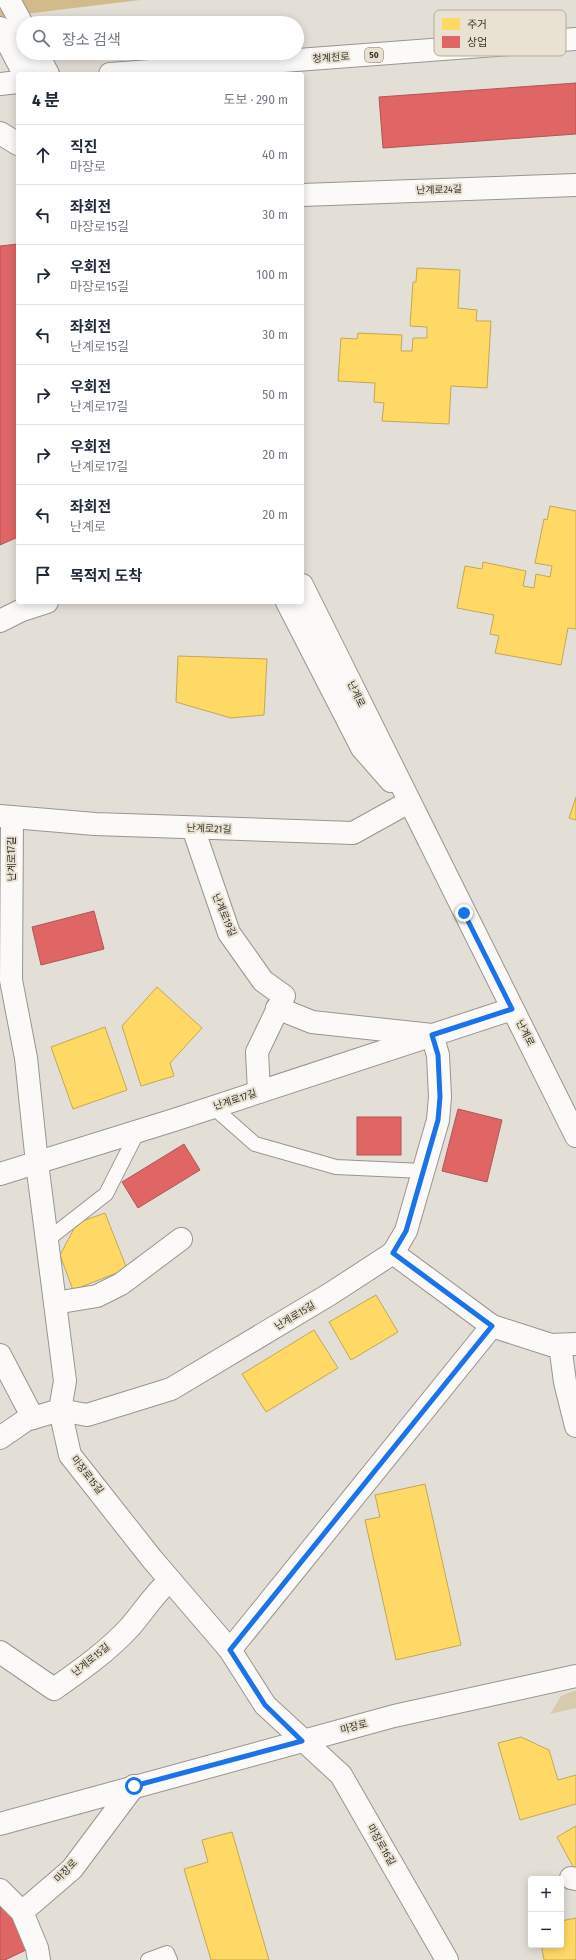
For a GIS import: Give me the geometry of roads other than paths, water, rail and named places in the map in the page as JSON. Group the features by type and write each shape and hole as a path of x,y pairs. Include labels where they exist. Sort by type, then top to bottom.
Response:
{"street":[{"path":"9,0 18,16"},
{"path":"0,28 19,72"},
{"name":"청계천로","path":"566,40 576,39"},
{"name":"청계천로","path":"170,72 434,51"},
{"path":"0,84 16,76"},
{"path":"0,133 16,143"},
{"name":"난계로24길","path":"304,195 576,185"},
{"name":"난계로","path":"304,590 576,1136"},
{"path":"0,621 22,610 41,604"},
{"name":"난계로","path":"288,604 362,748 409,802"},
{"name":"난계로21길","path":"6,817 95,824 353,833 409,802"},
{"name":"난계로17길","path":"6,817 11,980 26,1058 37,1163"},
{"name":"난계로19길","path":"192,828 229,933 263,981 284,996 257,1052 259,1092"},
{"path":"278,1008 312,1022 432,1035 438,1055 440,1097 438,1120 406,1231 393,1253 492,1326 551,1345 568,1344 565,1382 576,1426"},
{"name":"난계로17길","path":"0,1174 138,1131 512,1009"},
{"name":"마장로15길","path":"37,1163 65,1381 60,1410 70,1455 170,1580 230,1650 265,1705 302,1741"},
{"path":"55,1303 97,1296 121,1284 182,1239"},
{"name":"난계로15길","path":"0,1438 26,1420 60,1410 87,1415 172,1389 330,1294 393,1253"},
{"path":"230,1650 492,1326"},
{"path":"0,1355 33,1418"},
{"name":"난계로15길","path":"0,1652 54,1689 91,1663 130,1627 157,1591 170,1580"},
{"name":"마장로","path":"0,1824 134,1786 394,1716 576,1676"},
{"name":"마장로16길","path":"302,1741 341,1775 447,1960"},
{"name":"마장로","path":"22,1912 72,1868 134,1786"},
{"path":"0,1890 22,1912 37,1948 39,1960"}],"lane":[{"path":"212,1107 255,1144 336,1167 423,1171"},
{"path":"47,1240 106,1194 138,1131"},
{"path":"148,1960 167,1953 170,1960"}]}
